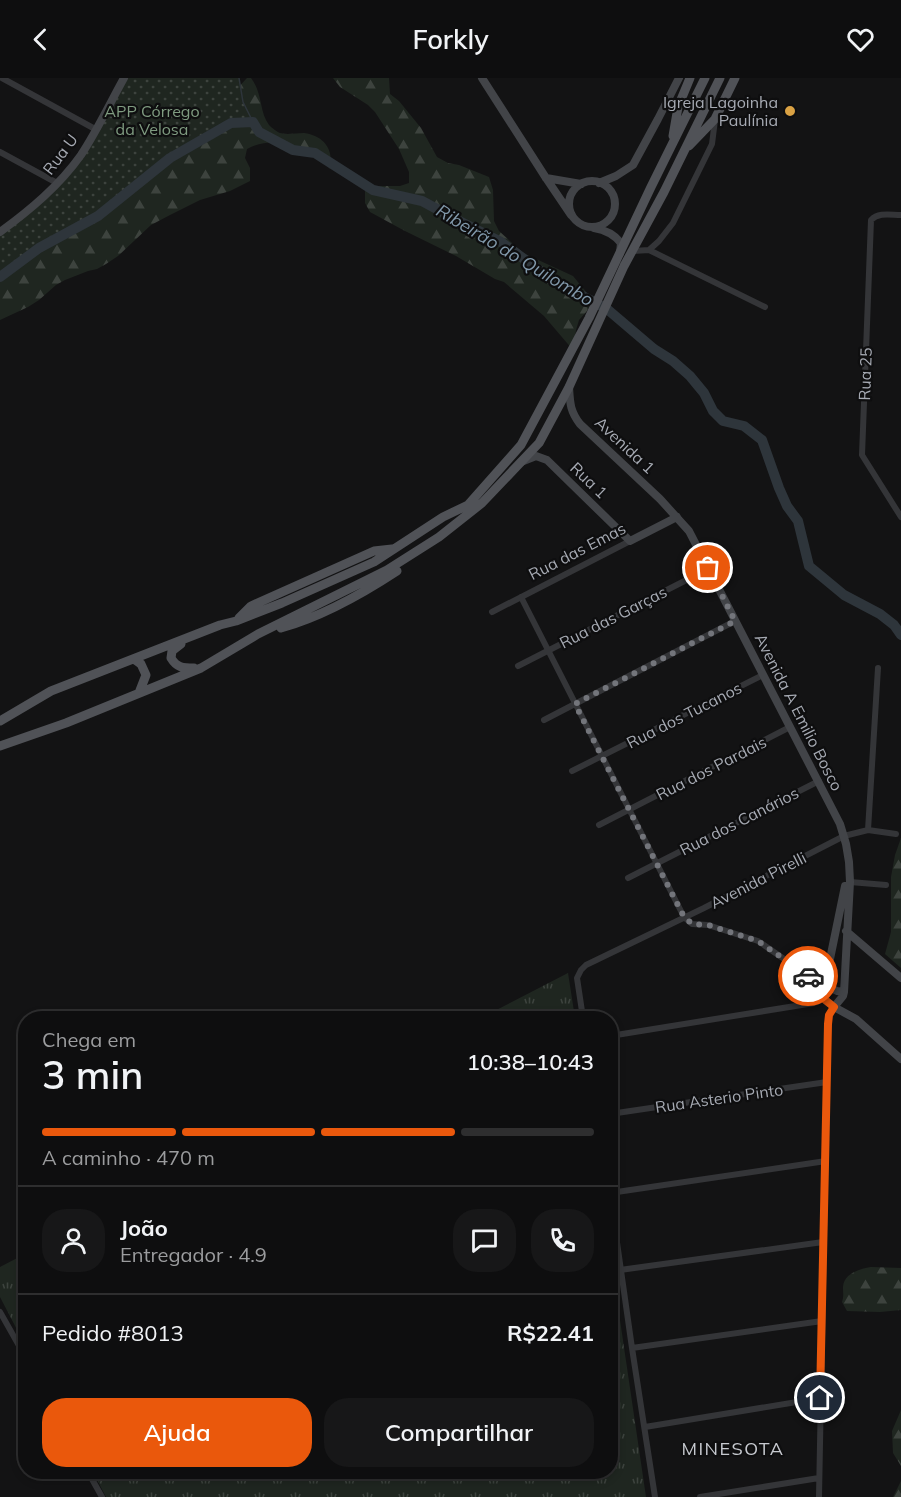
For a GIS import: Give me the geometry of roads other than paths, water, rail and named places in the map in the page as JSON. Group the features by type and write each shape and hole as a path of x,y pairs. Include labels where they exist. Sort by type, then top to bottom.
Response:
{"main road":[{"name":"Rua U","path":"0,231 34,206 81,154 124,78"},
{"path":"482,78 571,215 580,223 613,235 621,243 620,253"},
{"path":"598,183 616,176 633,165 679,78"},
{"path":"670,148 678,107 690,78"},
{"path":"0,746 66,723 201,668 258,634 387,570 439,537 482,503 539,443 569,387 599,323 620,253 705,78"},
{"path":"0,721 51,691 282,603 374,562 443,517 468,505 521,445 589,318 605,297 633,251 720,78"},
{"path":"683,152 715,119 735,78"},
{"path":"546,178 604,185 612,194 615,205 607,221 591,227"},
{"path":"571,215 570,198 581,184"},
{"name":"Avenida 1","path":"569,387 573,415 580,424 676,517"},
{"name":"Rua 1","path":"521,462 536,456 547,460 630,541"},
{"name":"Rua das Emas","path":"630,541 676,517"},
{"name":"Avenida A Emilio Bosco","path":"676,517 688,531 819,781 840,824 849,862"},
{"path":"184,640 172,651 171,658 175,664 183,668 201,668"},
{"path":"134,659 141,664 146,675 138,693"},
{"path":"834,1007 844,992 849,862"},
{"path":"849,862 823,993 824,999 856,1019 901,1059"},
{"path":"846,931 901,978"},
{"path":"825,985 844,992"}],"street":[{"path":"2,78 95,129"},
{"path":"650,250 673,223 678,213 712,144 715,119"},
{"path":"0,152 57,183"},
{"name":"Rua 25","path":"901,215 880,214 871,220 862,455 901,517"},
{"path":"633,251 650,250 765,307"},
{"name":"Rua das Emas","path":"492,612 630,541"},
{"name":"Rua das Garças","path":"518,666 708,568"},
{"path":"521,597 684,917 692,924 708,925 758,941 825,985"},
{"path":"544,720 735,621"},
{"path":"878,668 868,830 896,834"},
{"name":"Rua dos Tucanos","path":"572,771 763,675"},
{"name":"Rua dos Pardais","path":"599,825 790,727"},
{"name":"Rua dos Canários","path":"628,878 819,781"},
{"name":"Avenida Pirelli","path":"582,1011 577,982 578,974 586,964 704,908 844,836 868,830"},
{"path":"850,882 886,885"},
{"path":"704,908 701,915 702,920 708,925"},
{"path":"618,1035 814,1003 824,999"},
{"path":"819,1497 829,1015 834,1007"},
{"name":"Rua Asterio Pinto","path":"618,1113 827,1082"},
{"path":"618,1192 826,1161"},
{"path":"620,1270 824,1242"},
{"path":"618,1255 655,1497"},
{"path":"0,1312 18,1344"},
{"path":"632,1348 822,1321"},
{"path":"645,1427 820,1398"},
{"path":"700,1497 819,1478"},
{"path":"92,1479 102,1497"}],"waterway":[{"path":"239,78 243,102 253,122"},
{"name":"Ribeirão do Quilombo","path":"0,277 39,248 98,216 170,158 231,123 253,122 259,132 293,150 315,153 373,190 422,201 501,242 554,281 607,309 654,349 673,361 690,376 704,393 713,411 723,421 744,426 762,440 779,488 787,506 798,521 809,566 844,595 880,614 894,625 901,635"}],"place":[{"name":"Igreja Lagoinha Paulínia","path":"790,111"}],"district":[{"name":"MINESOTA","path":"733,1448"}],"park label":[{"name":"APP Córrego da Velosa","path":"152,120"}]}
